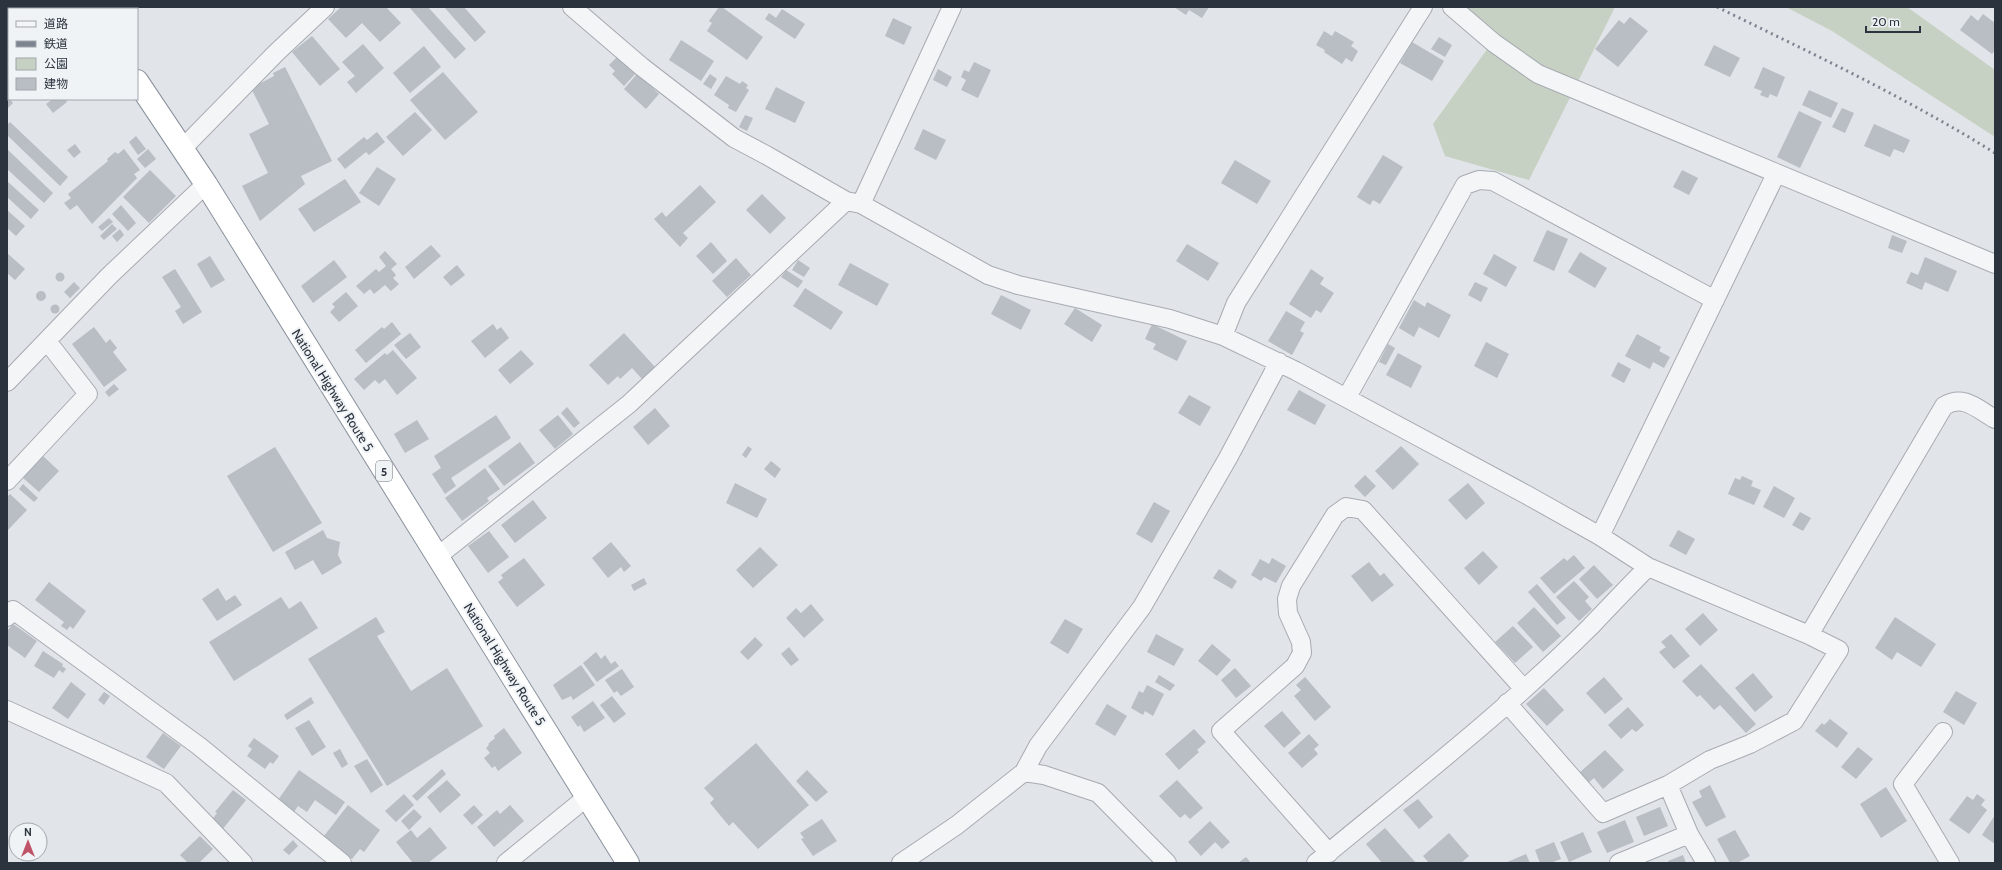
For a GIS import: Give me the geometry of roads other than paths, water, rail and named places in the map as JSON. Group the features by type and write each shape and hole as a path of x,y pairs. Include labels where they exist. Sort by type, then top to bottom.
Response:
{"highway":[{"name":"National Highway Route 5","path":"138,83 206,184 628,863"}],"street":[{"path":"182,149 277,52 325,7"},
{"path":"572,7 642,67 734,138 988,275 1018,285 1170,319 1223,336 1279,362 1347,397 1600,536 1648,566 1809,635 1839,650 1794,721 1750,744 1710,760 1668,785 1604,813 1507,703"},
{"path":"438,556 629,404 853,203 952,7"},
{"path":"1223,336 1236,304 1422,7"},
{"path":"1452,7 1494,43 1538,74 1995,264"},
{"path":"1600,536 1776,174"},
{"path":"1347,397 1465,185 1479,180 1493,181 1715,300"},
{"path":"7,382 109,276 206,184"},
{"path":"7,481 88,394 47,340"},
{"path":"901,863 957,825 1024,772 1038,746 1142,607 1228,458 1279,362"},
{"path":"1809,635 1944,406 1952,401 1964,401 1995,419"},
{"path":"1523,688 1363,510 1346,507 1335,515 1291,586 1287,599 1288,614 1301,642 1302,653 1296,666 1221,731 1322,858 1419,779 1507,703 1590,626 1648,566"},
{"path":"7,617 13,610 199,746 341,863"},
{"path":"7,710 166,783 243,863"},
{"path":"1943,732 1903,784 1950,863"},
{"path":"1024,772 1044,775 1098,793 1167,863"},
{"path":"1668,785 1689,834 1706,863"},
{"path":"506,863 587,797"},
{"path":"1619,863 1689,834"}],"railway":[{"path":"1717,7 1892,94 1995,153"}]}
